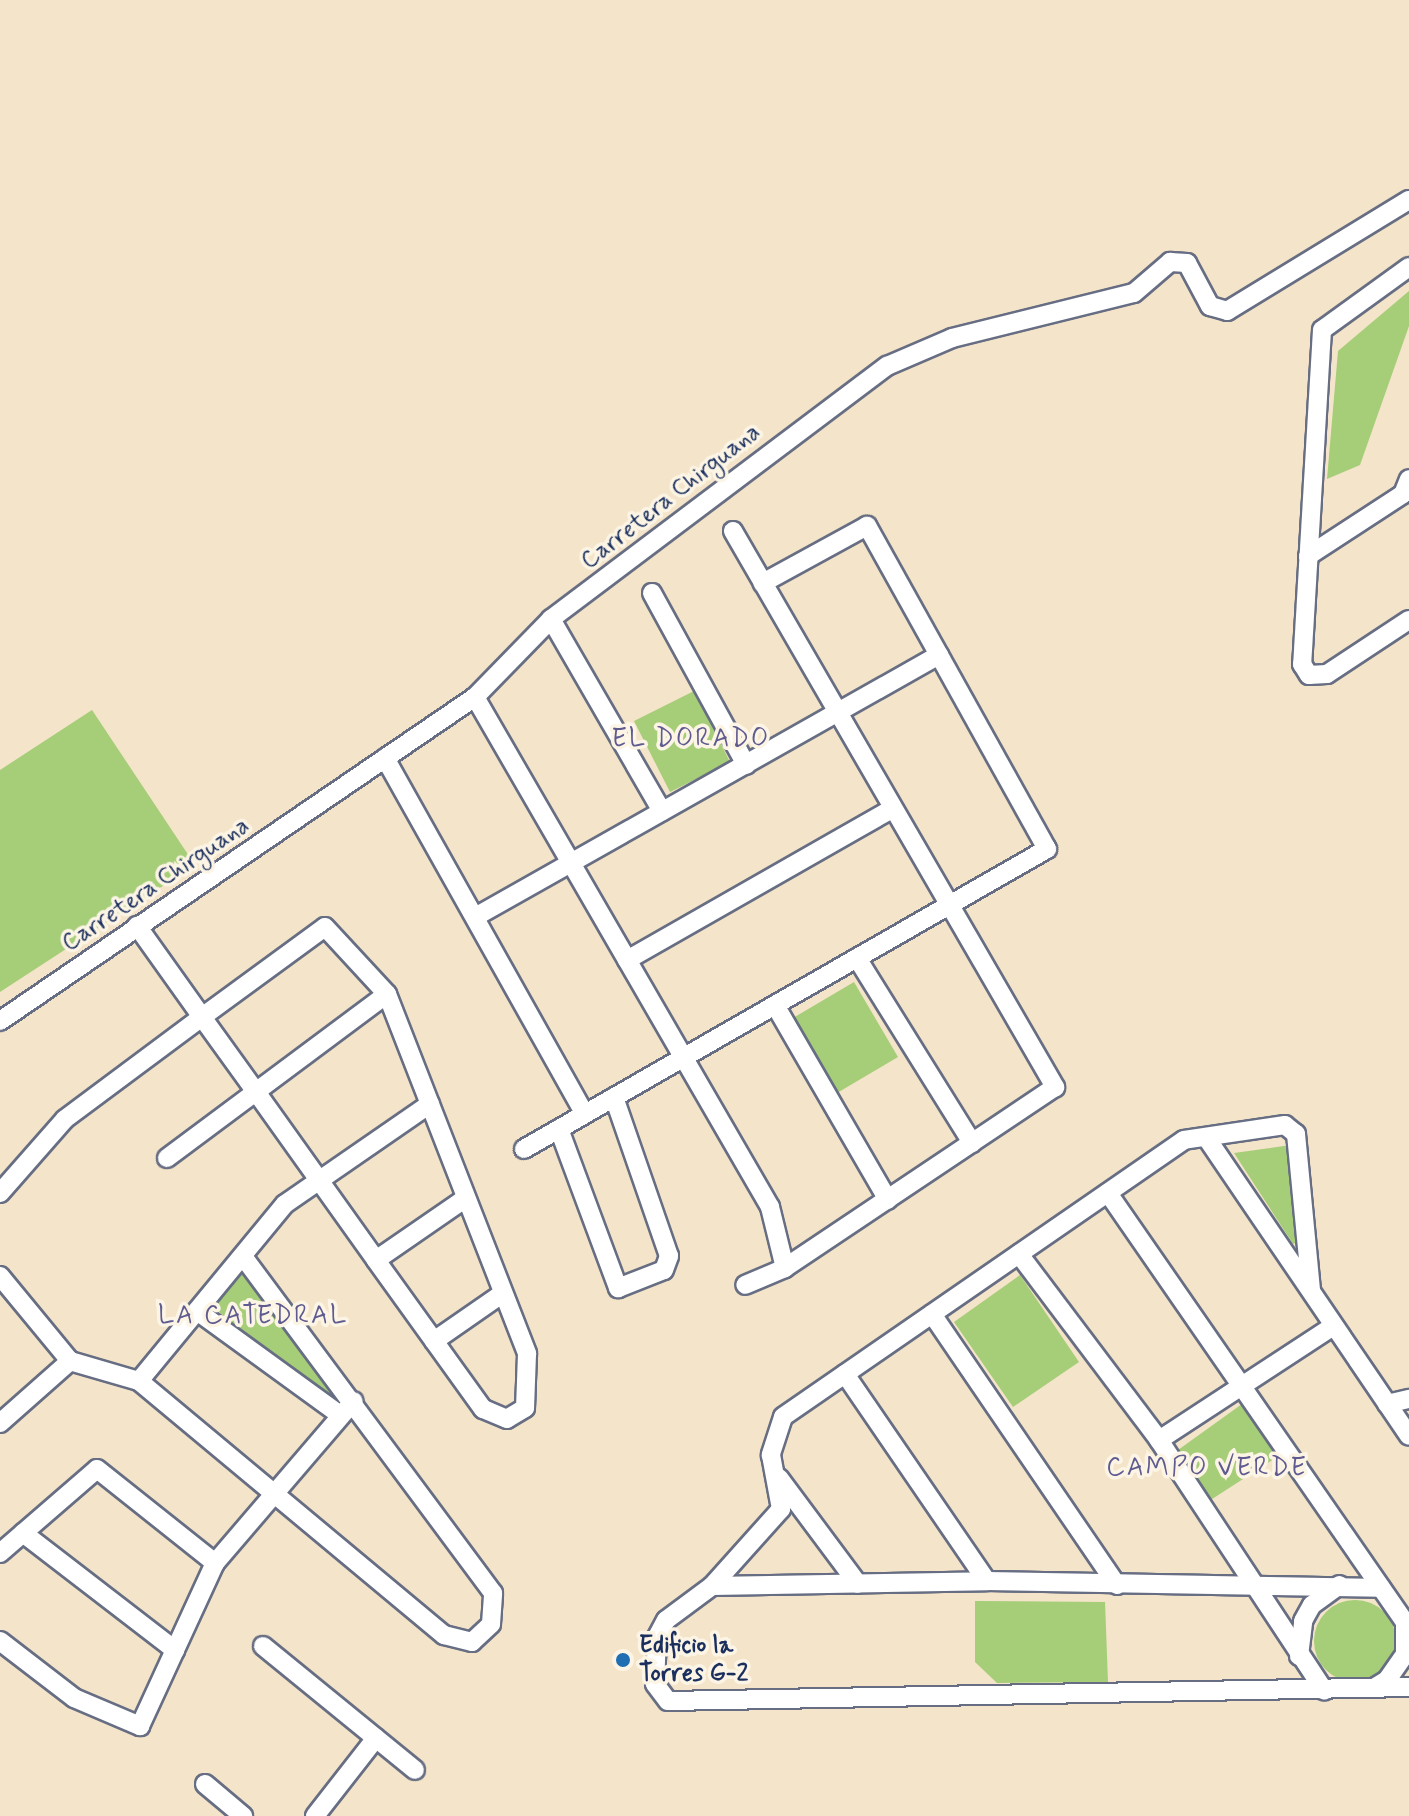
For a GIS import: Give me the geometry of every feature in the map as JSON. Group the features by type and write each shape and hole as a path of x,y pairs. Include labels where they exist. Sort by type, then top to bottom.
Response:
{"street":[{"name":"Carretera Chirguana","path":"0,1021 475,697 551,619 887,366 952,338 1134,293 1170,262 1187,263 1210,306 1227,311 1409,200"},
{"path":"1409,267 1322,330 1302,664 1309,675 1327,674 1409,620"},
{"path":"1308,556 1403,494 1409,479"},
{"path":"524,1149 1047,849 867,526 763,583"},
{"path":"733,531 1055,1087 785,1268 745,1285"},
{"path":"652,593 746,765"},
{"path":"551,619 662,811"},
{"path":"475,917 939,655"},
{"path":"475,697 770,1207 785,1268"},
{"path":"385,758 585,1114"},
{"path":"627,960 893,808"},
{"path":"0,1193 65,1119 202,1017 325,927 387,994 527,1354 525,1408 507,1419 483,1409 320,1182 256,1092 202,1017 137,926"},
{"path":"857,958 972,1143"},
{"path":"167,1158 387,994"},
{"path":"775,1005 888,1200"},
{"path":"559,1129 618,1288 664,1270 669,1256 614,1097"},
{"path":"139,1381 285,1204 430,1104"},
{"path":"1311,1290 1296,1134 1285,1125 1184,1140 783,1417 771,1455 779,1478 781,1509 712,1586 666,1620 657,1637 655,1684 668,1701 1409,1687"},
{"path":"1206,1137 1409,1436"},
{"path":"1108,1193 1244,1385 1407,1625 1405,1654 1387,1680 1374,1688"},
{"path":"376,1260 466,1198"},
{"path":"1019,1254 1159,1440 1250,1584 1324,1690"},
{"path":"2,1284 70,1361 139,1381 444,1635 472,1642 491,1624 493,1593 354,1401 243,1256"},
{"path":"434,1341 503,1293"},
{"path":"197,1311 340,1415"},
{"path":"932,1314 1117,1585"},
{"path":"1159,1440 1333,1326"},
{"path":"0,1423 70,1361"},
{"path":"845,1374 987,1581"},
{"path":"1387,1404 1409,1399"},
{"path":"0,1641 74,1698 140,1726 215,1563 354,1401"},
{"path":"0,1553 97,1469 215,1563"},
{"path":"779,1478 858,1584"},
{"path":"23,1533 175,1650"},
{"path":"712,1586 987,1581 1381,1588"},
{"path":"1299,1656 1298,1638 1312,1605 1340,1585"},
{"path":"263,1646 415,1770"},
{"path":"315,1816 376,1738"},
{"path":"205,1784 243,1816"}],"green space":[{"path":"1409,291 1409,326 1360,465 1327,479 1338,351"},
{"path":"694,691 730,762 670,792 634,721"},
{"path":"92,710 195,865 0,992 0,770"},
{"path":"854,982 898,1057 837,1093 793,1018"},
{"path":"1291,1145 1300,1241 1293,1244 1234,1153"},
{"path":"247,1268 346,1397 337,1407 213,1307"},
{"path":"1020,1275 1079,1362 1013,1407 954,1322"},
{"path":"1242,1404 1280,1455 1209,1501 1178,1450"},
{"path":"1347,1600 1363,1600 1378,1607 1389,1618 1396,1641 1393,1657 1384,1670 1363,1682 1347,1682 1332,1675 1321,1664 1314,1649 1314,1633 1321,1618 1332,1607"},
{"path":"975,1601 1105,1602 1108,1682 997,1683 975,1662"}],"place":[{"name":"Edificio la Torres G-2","path":"623,1660"}],"district":[{"name":"EL DORADO","path":"691,740"},
{"name":"LA CATEDRAL","path":"253,1317"},
{"name":"CAMPO VERDE","path":"1207,1469"}]}
